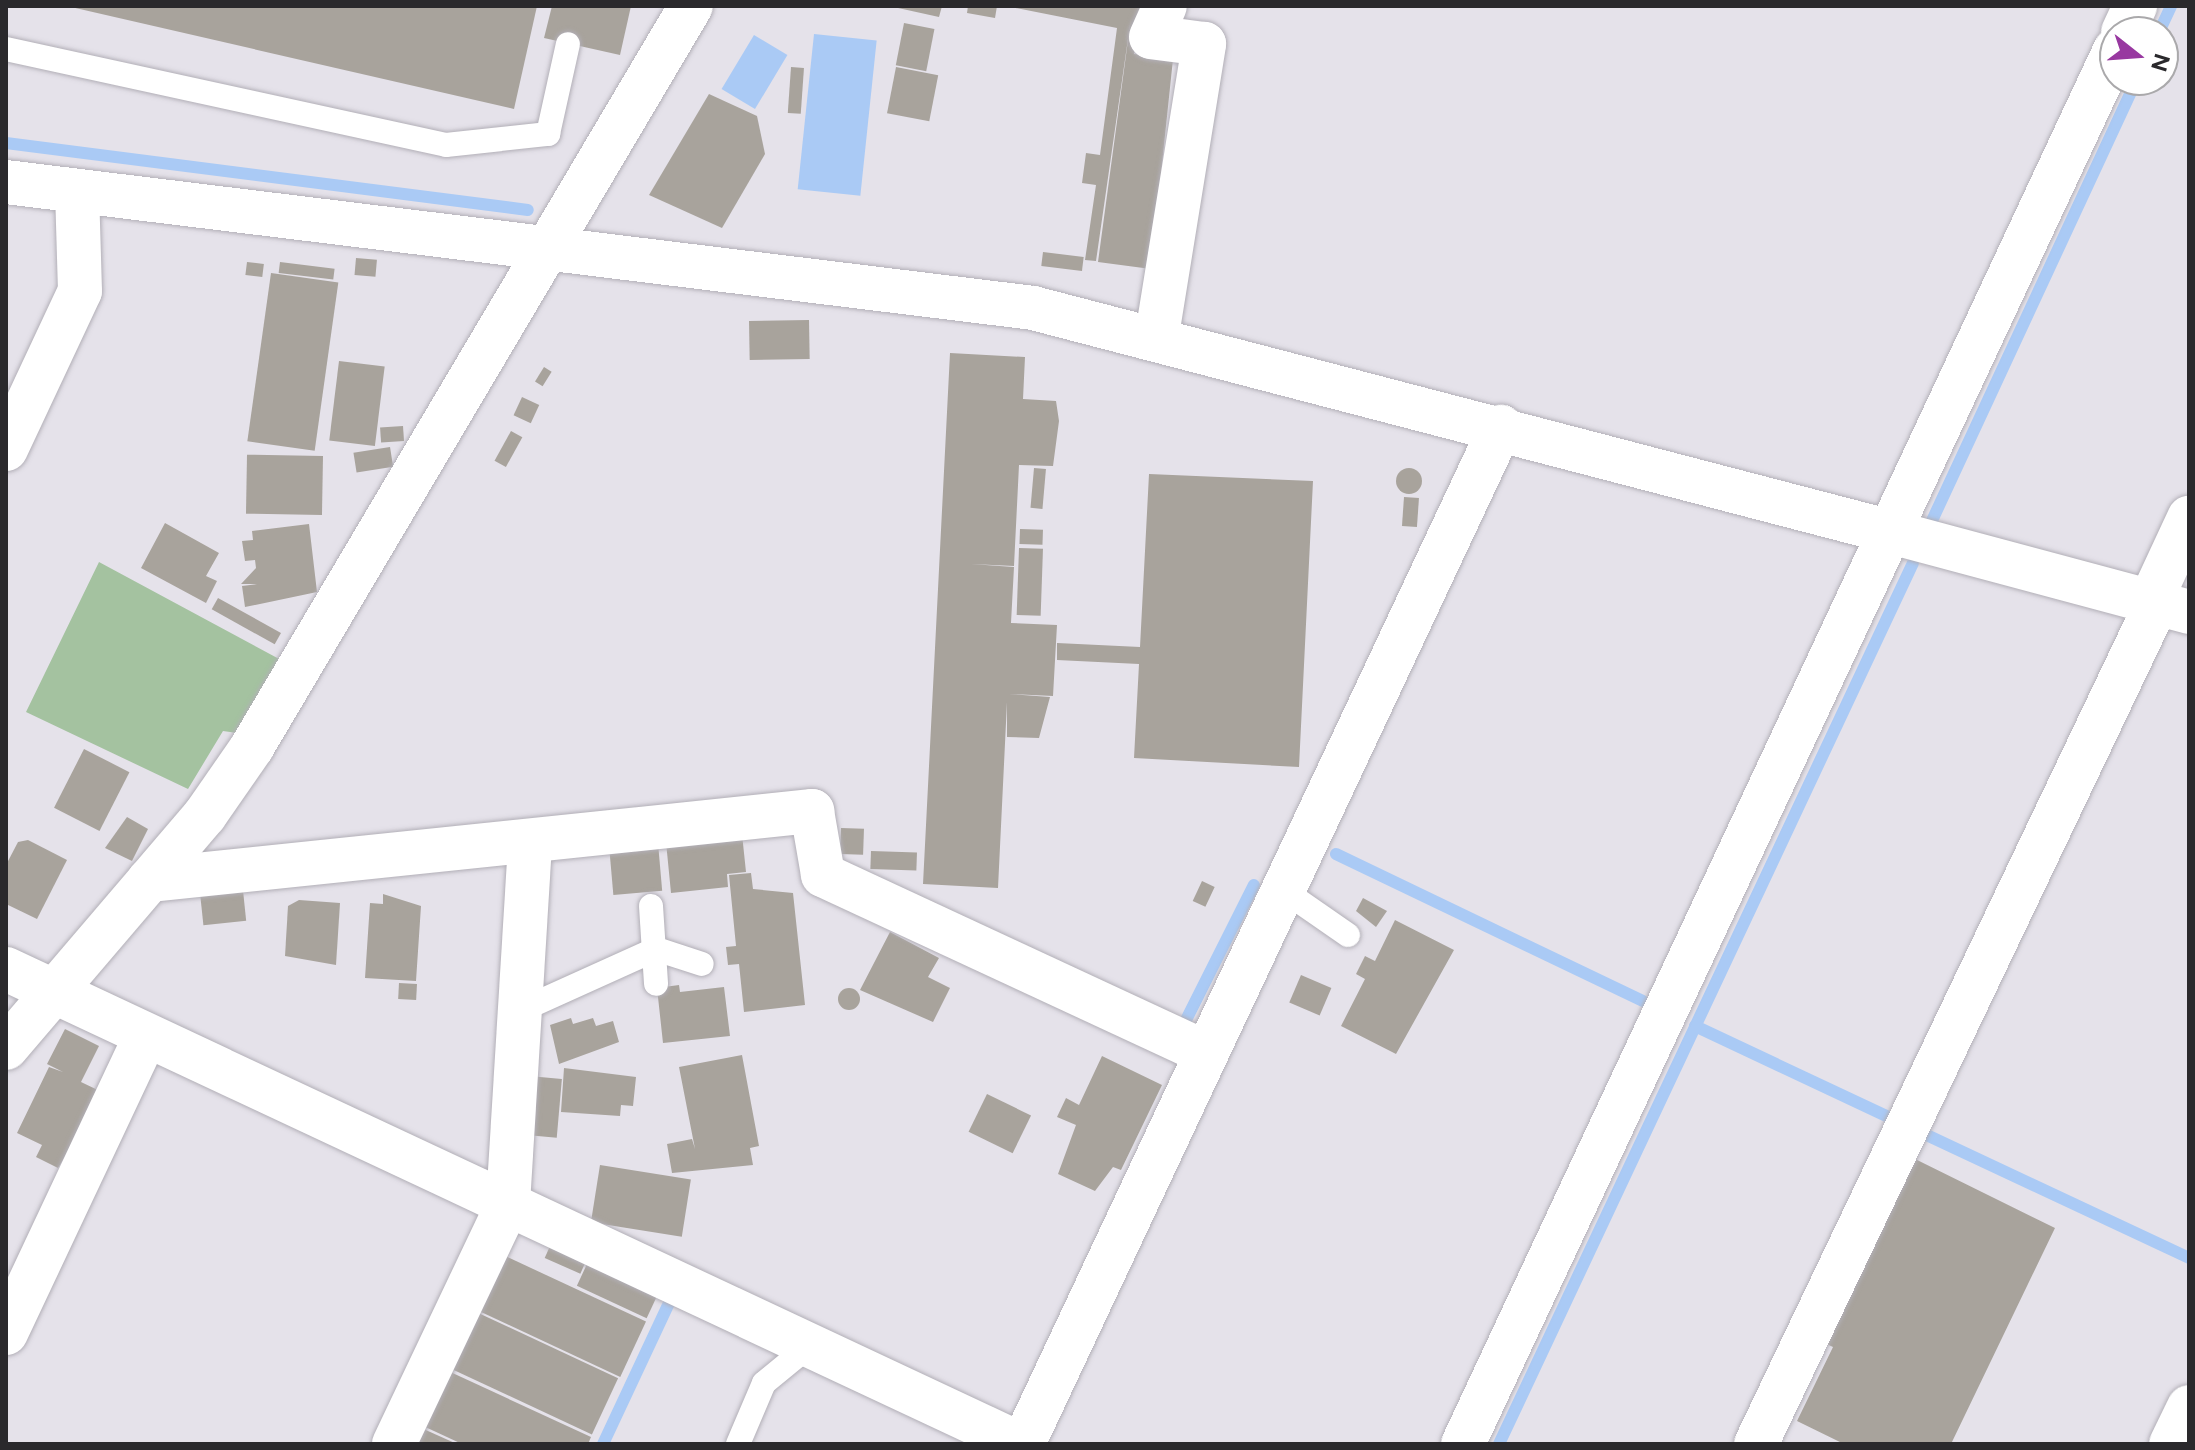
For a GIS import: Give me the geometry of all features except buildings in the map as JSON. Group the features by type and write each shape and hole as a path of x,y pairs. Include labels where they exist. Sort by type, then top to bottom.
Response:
{"street":[{"path":"6,1048 149,880 252,747 691,6"},
{"path":"1157,335 1204,44 1151,37 1165,6"},
{"path":"1463,1444 2099,84"},
{"path":"6,182 544,253 1033,308 1157,335 2165,605"},
{"path":"6,449 80,291 77,191"},
{"path":"6,969 809,1346 962,1432 1022,1444 1501,427"},
{"path":"1756,1444 2165,605 2189,518"},
{"path":"149,880 530,844 812,811 823,875 1206,1053"},
{"path":"394,1444 508,1204 530,844"},
{"path":"6,1333 146,1035"},
{"path":"2171,1444 2189,1407"}],"lane":[{"path":"6,49 446,145 548,134 568,44"},
{"path":"1283,890 1348,935"},
{"path":"651,906 656,984"},
{"path":"519,1011 656,949 702,964"},
{"path":"738,1444 764,1383 809,1346"}],"green space":[{"path":"99,562 281,660 237,733 223,731 188,789 26,712"}],"water":[{"path":"814,34 877,41 860,196 798,189"},
{"path":"754,35 787,55 755,109 722,89"}],"waterway":[{"path":"2166,16 2171,6"},
{"path":"1930,525 2130,96"},
{"path":"6,143 528,210"},
{"path":"1499,1444 1913,563"},
{"path":"1336,854 1643,1001"},
{"path":"1182,1028 1254,885"},
{"path":"1695,1026 1899,1122"},
{"path":"1916,1130 2189,1258"},
{"path":"603,1444 670,1301"}]}
